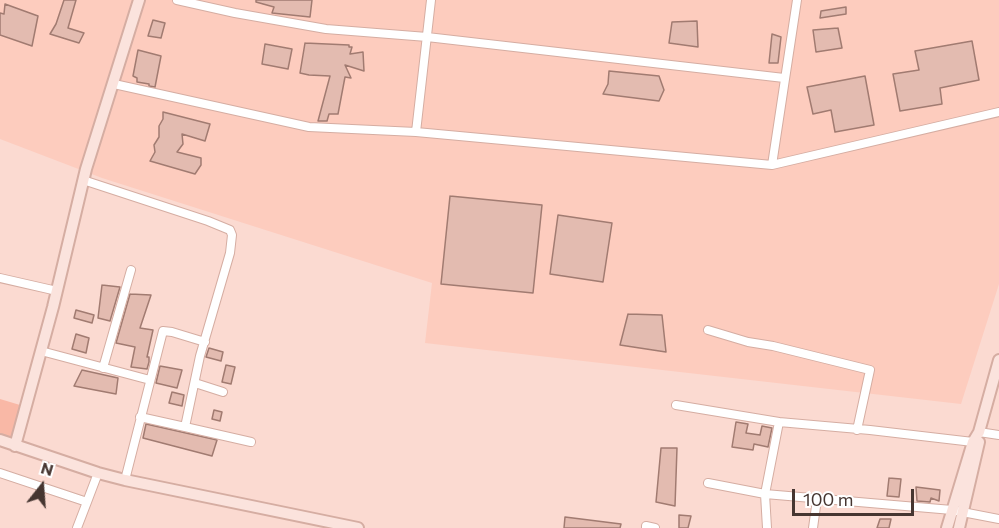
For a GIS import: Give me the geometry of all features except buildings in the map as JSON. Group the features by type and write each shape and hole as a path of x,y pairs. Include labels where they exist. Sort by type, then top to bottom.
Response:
{"street":[{"path":"15,446 57,291 83,180 139,0"},
{"path":"177,0 326,29 427,37 784,78"},
{"path":"416,132 431,0"},
{"path":"772,165 797,0"},
{"path":"114,84 309,127 416,132 772,165 999,111"},
{"path":"83,180 230,230 232,235 230,253 200,356 185,427"},
{"path":"103,368 131,270"},
{"path":"0,278 57,291"},
{"path":"708,330 748,342 870,370 857,430"},
{"path":"124,480 163,331 205,342"},
{"path":"41,351 150,380"},
{"path":"947,528 958,511 979,444 976,437 999,360"},
{"path":"195,383 224,392"},
{"path":"676,405 779,422 857,430 976,437 999,435"},
{"path":"140,417 251,442"},
{"path":"767,528 765,494 779,422"},
{"path":"0,440 124,480 351,527"},
{"path":"0,473 87,502"},
{"path":"77,528 98,473"},
{"path":"708,483 765,494 958,511 999,519"},
{"path":"813,528 817,499"},
{"path":"958,511 959,528"},
{"path":"646,528 646,526 655,528"}],"shaded area":[{"path":"0,0 999,0 999,284 961,404 425,343 432,283 102,178 0,139"},
{"path":"0,399 20,405 11,438 0,435"}]}
